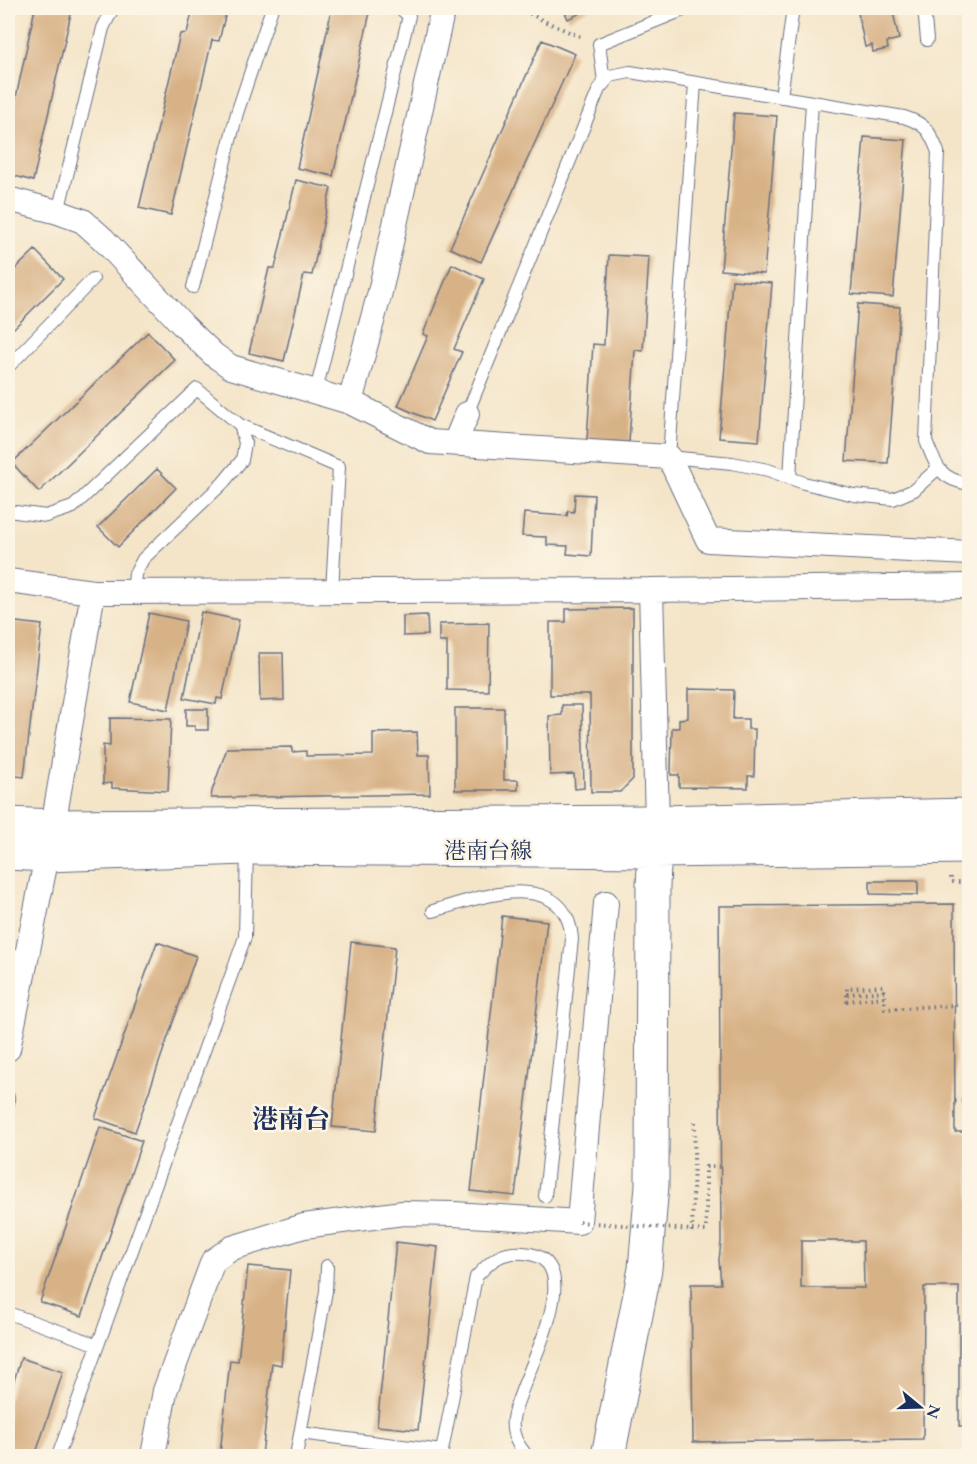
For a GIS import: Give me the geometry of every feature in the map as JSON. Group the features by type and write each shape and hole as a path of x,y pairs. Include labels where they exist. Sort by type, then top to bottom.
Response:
{"street":[{"path":"350,402 380,291 443,8"},
{"path":"8,199 83,221 104,240 183,325 214,355 231,367 350,402 430,442 669,457 708,540 969,553"},
{"path":"455,443 467,414"},
{"path":"8,581 93,592 651,590 969,586"},
{"path":"608,1456 645,1269 652,1185 655,837 651,590"},
{"path":"8,1049 49,841 93,592"},
{"name":"港南台線","path":"8,824 49,841 247,848 655,837 969,815"},
{"name":"港南台線","path":"8,853 49,841 655,837 969,847"},
{"path":"153,1456 165,1391 213,1261 232,1248 304,1226 403,1213 579,1222 606,903"}],"lane":[{"path":"58,212 104,28 113,8"},
{"path":"193,287 237,113 272,8"},
{"path":"316,391 409,16 400,8"},
{"path":"604,82 599,44 688,8"},
{"path":"781,97 793,8"},
{"path":"924,8 927,40"},
{"path":"467,414 599,89 610,76 630,72 904,117 920,122 932,135 938,152 926,441 937,469 957,482 969,484"},
{"path":"695,83 669,457 732,463 768,470 854,495 893,499 914,490 937,469"},
{"path":"790,478 812,102"},
{"path":"8,367 93,279"},
{"path":"8,511 46,516 73,507 197,388 240,425 339,467 332,591"},
{"path":"133,592 135,574 143,559 223,483 242,460 245,443 240,425"},
{"path":"58,1456 245,937 247,848"},
{"path":"433,911 490,894 521,891 546,897 563,910 571,923 572,939 544,1196"},
{"path":"8,1097 8,1103"},
{"path":"300,1433 442,1454 476,1277 490,1261 511,1253 535,1255 550,1266 556,1286 552,1311 512,1420 515,1441 527,1456"},
{"path":"296,1456 326,1291 327,1266"},
{"path":"8,1313 98,1345"}],"path":[{"path":"519,8 599,44"},
{"path":"951,873 951,882 969,882"},
{"path":"884,997 847,1001 847,994 884,991 885,1009 957,1005"},
{"path":"955,1101 969,1100"},
{"path":"692,1230 695,1122"},
{"path":"579,1222 706,1231 706,1167 720,1167"}],"building":[{"path":"35,8 72,9 33,181 8,174 8,135"},
{"path":"193,8 227,8 219,41 212,40 171,215 139,208 180,34 187,33"},
{"path":"332,8 371,8 333,176 297,168"},
{"path":"563,8 591,8 568,19"},
{"path":"857,8 892,8 899,39 887,42 888,49 873,52 872,45 865,47"},
{"path":"542,40 575,54 481,262 450,248"},
{"path":"734,113 777,116 764,274 721,270"},
{"path":"864,137 906,140 893,297 851,294"},
{"path":"296,180 331,188 312,275 304,274 284,361 249,353 269,268 275,268"},
{"path":"35,250 63,279 8,334 8,276"},
{"path":"609,255 649,257 643,351 635,350 629,442 587,440 593,344 604,345"},
{"path":"452,264 484,279 454,349 462,352 432,421 398,406 428,336 423,334"},
{"path":"732,280 772,283 759,441 719,438"},
{"path":"858,304 900,307 888,463 846,461"},
{"path":"148,332 175,360 39,492 12,463"},
{"path":"157,469 176,488 118,547 98,527"},
{"path":"575,494 594,495 591,556 567,554 568,546 547,545 547,537 522,536 524,513 567,516 568,511 574,512"},
{"path":"633,608 633,779 620,792 591,792 590,695 550,695 550,622 566,622 566,609"},
{"path":"201,612 239,620 222,699 217,698 216,704 184,698"},
{"path":"149,613 186,621 168,710 130,702"},
{"path":"427,615 428,635 403,636 403,616"},
{"path":"8,621 42,625 24,777 8,775"},
{"path":"489,623 488,691 447,690 447,642 439,642 439,624"},
{"path":"259,653 283,653 284,700 260,701"},
{"path":"688,689 734,690 733,719 748,719 748,729 755,729 754,776 748,776 748,788 679,787 679,775 671,775 672,728 679,728 679,719 688,718"},
{"path":"562,705 582,705 584,788 575,789 574,774 550,775 549,716 562,715"},
{"path":"455,708 504,708 504,780 518,780 518,790 455,790"},
{"path":"186,709 208,709 208,730 195,730 195,726 186,726"},
{"path":"110,718 171,719 168,791 112,788 112,783 103,784 103,745 110,746"},
{"path":"417,732 418,755 429,755 430,794 211,798 227,748 292,747 292,752 306,751 306,756 373,755 373,733"},
{"path":"870,881 918,881 918,895 870,894"},
{"path":"954,904 955,1132 970,1132 970,1426 959,1426 959,1287 924,1287 923,1439 693,1442 691,1284 721,1284 719,1260 721,1242 719,906","holes":["801,1241 863,1241 864,1288 801,1288"]},
{"path":"502,916 547,921 515,1196 471,1191"},
{"path":"157,942 196,956 135,1132 95,1118"},
{"path":"351,942 395,947 376,1131 332,1127"},
{"path":"100,1127 142,1141 82,1316 40,1302"},
{"path":"396,1242 438,1247 418,1430 377,1426"},
{"path":"248,1266 290,1270 281,1365 272,1363 262,1456 220,1454 230,1360 238,1361"},
{"path":"21,1358 63,1372 35,1456 8,1456 8,1400"}],"district":[{"name":"港南台","path":"291,1119"}]}
